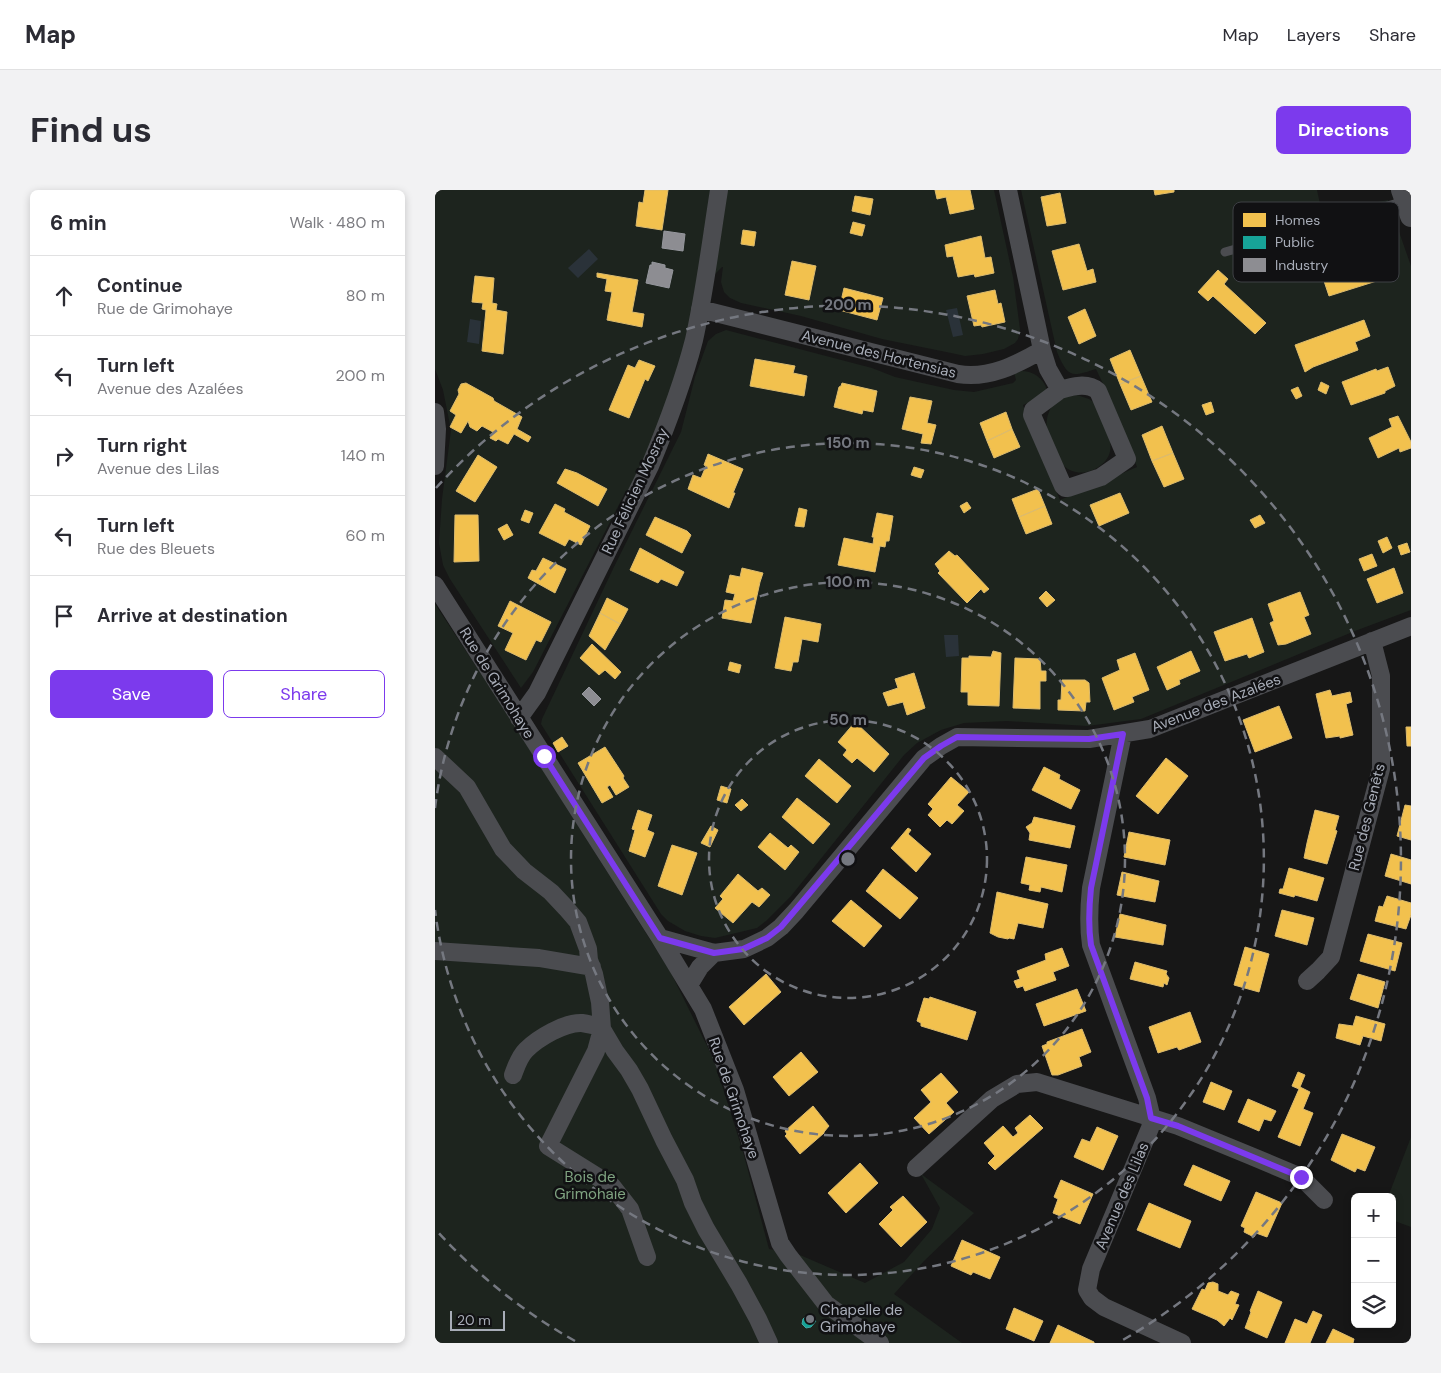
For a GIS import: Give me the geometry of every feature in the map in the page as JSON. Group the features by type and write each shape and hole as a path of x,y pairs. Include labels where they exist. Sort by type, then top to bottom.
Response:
{"street":[{"name":"Rue Félicien Mosray","path":"519,718 537,693 650,466 662,437 685,370 693,340 700,309 719,190"},
{"path":"1008,190 1042,350 1048,369 1060,390"},
{"name":"Avenue des Hortensias","path":"700,309 968,376 978,376 1003,370 1018,364 1042,350"},
{"path":"1077,385 1095,388 1098,391 1127,459 1101,477 1068,488 1063,486 1032,414 1033,410 1060,390 1077,385"},
{"path":"435,412 437,429 435,466"},
{"name":"Rue de Grimohaye","path":"435,585 660,938 703,1009 735,1090 780,1243 826,1304 881,1343"},
{"name":"Avenue des Azalées","path":"660,938 714,953 743,949 767,938 781,927 924,758 957,737 1089,739 1150,729 1411,626"},
{"name":"Rue des Genêts","path":"1307,981 1331,957 1381,769 1381,676 1372,641"},
{"name":"Avenue des Lilas","path":"1123,734 1091,888 1089,928 1091,945 1147,1098 1151,1118 1150,1128 1091,1269 1087,1290 1092,1298 1104,1307 1183,1343"},
{"path":"435,756 467,787 503,849 524,871 551,892 577,922 588,949 600,1002 602,1028 596,1051 548,1146 612,1186 630,1209 647,1257"},
{"path":"435,951 539,958 591,967"},
{"path":"689,985 700,967 714,953"},
{"path":"513,1075 526,1050 555,1031 569,1024 581,1023 602,1028 640,1089 685,1180 693,1203 706,1229 758,1318 769,1343"},
{"path":"916,1168 992,1099 1017,1084 1037,1082 1178,1126 1301,1177 1324,1200"}],"lane":[{"path":"1225,252 1233,250"}],"green space":[{"path":"435,190 994,190 1013,277 1020,329 1018,339 1015,343 1004,349 965,356 882,339 801,316 741,303 730,298 724,292 721,282 722,267 709,280 699,357 687,389 635,489 626,491 533,672 521,688 450,579 443,565 439,543 442,499 451,430 443,390 435,369"},
{"path":"1021,190 1317,190 1320,202 1233,202 1233,282 1399,282 1399,232 1411,266 1411,610 1141,719 1087,726 1007,721 964,723 941,730 917,743 904,755 791,896 757,928 715,938 685,931 668,921 661,914 541,724 613,569 681,432 695,377 708,341 716,334 726,330 872,368 895,377 954,390 974,392 1013,383 1016,380 1014,372 1019,371 1034,374 1042,380 1047,390 1039,398 1023,405 1031,432 1060,500 1137,467 1118,416 1096,369 1076,374 1071,373 1064,367 1057,352"},
{"path":"1077,395 1095,403 1109,435 1110,451 1107,459 1097,468 1087,472 1072,471 1063,465 1047,430 1049,411 1054,403 1064,396"},
{"name":"Bois de Grimohaie","path":"435,604 506,712 670,971 714,1060 743,1152 769,1249 800,1255 865,1283 904,1262 932,1229 940,1208 921,1174 974,1213 924,1261 894,1294 962,1343 435,1343"},
{"path":"1411,1137 1411,1227 1396,1221 1396,1193 1390,1193"}],"shaded area":[{"path":"589,249 598,259 578,278 568,268"},
{"path":"957,308 963,335 953,337 946,310"},
{"path":"470,319 481,321 479,344 467,342"},
{"path":"944,635 958,635 959,656 946,657"}],"building: Homes":[{"path":"645,190 668,190 662,230 636,226 639,202 643,203"},
{"path":"935,190 970,190 974,209 950,214 946,197 937,199"},
{"path":"1154,190 1174,190 1174,192 1155,195"},
{"path":"1060,193 1066,223 1047,226 1041,197"},
{"path":"855,196 873,199 870,215 852,211"},
{"path":"853,222 865,225 862,236 850,233"},
{"path":"743,230 756,232 754,246 741,244"},
{"path":"981,236 985,258 991,257 994,273 975,277 974,274 958,277 953,256 947,257 945,245"},
{"path":"1079,244 1087,271 1093,269 1096,282 1063,290 1052,251"},
{"path":"792,261 816,266 809,300 785,295"},
{"path":"1218,270 1228,279 1224,284 1266,323 1255,334 1213,296 1208,301 1198,292"},
{"path":"597,273 638,280 632,312 644,314 642,327 607,320 612,292 605,291 607,279 597,277"},
{"path":"475,276 494,278 492,303 497,304 496,310 507,312 503,354 482,351 486,310 482,309 483,303 472,302"},
{"path":"1324,282 1373,282 1329,296"},
{"path":"844,288 883,298 877,320 839,310"},
{"path":"995,290 998,304 1001,303 1005,322 982,327 981,325 974,326 967,296"},
{"path":"1085,309 1096,336 1079,344 1068,317"},
{"path":"1364,320 1370,336 1355,342 1358,350 1313,367 1305,372 1295,345"},
{"path":"1130,350 1141,376 1120,384 1110,359"},
{"path":"755,359 795,366 793,373 807,376 804,396 750,386"},
{"path":"639,360 655,366 648,381 645,379 629,418 609,410 628,365 635,368"},
{"path":"1388,367 1395,386 1385,391 1385,393 1351,405 1342,382 1376,369 1377,371"},
{"path":"1141,376 1152,402 1131,410 1120,384"},
{"path":"1321,382 1329,386 1326,394 1318,390"},
{"path":"466,383 522,417 517,429 531,437 528,442 514,434 508,444 498,439 496,441 490,438 493,432 482,426 477,431 470,427 468,421 461,433 450,427 456,415 450,411 459,394 458,390 461,384"},
{"path":"842,383 877,391 873,412 863,410 862,414 834,407 839,387"},
{"path":"1298,387 1302,396 1296,399 1291,390"},
{"path":"910,397 932,401 927,423 936,425 931,444 921,443 923,434 902,429"},
{"path":"1211,402 1214,412 1206,415 1202,405"},
{"path":"1006,412 1012,429 987,441 980,423"},
{"path":"1398,416 1411,442 1411,448 1400,452 1399,448 1378,458 1369,438 1392,427 1389,419"},
{"path":"1162,426 1173,453 1152,461 1142,435"},
{"path":"1012,429 1020,447 994,458 987,441"},
{"path":"1173,453 1184,479 1164,487 1152,461"},
{"path":"708,454 743,469 729,508 688,489 693,475 701,478"},
{"path":"478,455 497,467 475,502 456,491"},
{"path":"914,467 924,470 921,478 911,475"},
{"path":"565,469 577,473 607,489 598,506 557,483"},
{"path":"1038,489 1045,506 1019,517 1012,499"},
{"path":"1120,493 1129,513 1099,526 1090,505"},
{"path":"967,502 971,508 964,513 960,506"},
{"path":"555,504 565,509 564,512 590,526 581,545 569,539 565,546 539,533"},
{"path":"1045,506 1052,524 1026,534 1019,517"},
{"path":"799,508 807,510 804,527 795,526"},
{"path":"525,510 533,513 529,523 521,520"},
{"path":"877,513 893,516 889,541 886,541 885,547 880,546 875,572 838,565 844,538 873,544 874,537 872,537"},
{"path":"455,515 478,515 479,561 454,562"},
{"path":"1260,515 1265,523 1255,528 1250,520"},
{"path":"655,517 687,531 691,535 682,553 646,535"},
{"path":"507,524 513,535 504,540 498,529"},
{"path":"1387,537 1392,548 1383,553 1378,541"},
{"path":"1407,543 1410,552 1401,555 1398,546"},
{"path":"640,548 684,572 677,586 661,579 658,583 630,570"},
{"path":"949,551 955,556 957,555 989,589 984,593 981,589 967,603 938,573 940,571 935,564"},
{"path":"1372,554 1377,566 1364,571 1359,559"},
{"path":"543,558 566,569 555,593 528,578 532,570 536,571"},
{"path":"742,568 763,573 751,623 722,618 725,600 733,601 735,594 726,592 730,575 740,577"},
{"path":"1394,568 1403,593 1377,603 1367,579"},
{"path":"1046,591 1055,600 1047,607 1039,598"},
{"path":"1300,592 1309,615 1304,617 1311,634 1286,644 1278,645 1270,623 1274,621 1268,604"},
{"path":"607,598 628,609 620,624 600,613"},
{"path":"510,601 551,622 541,642 536,640 526,660 505,650 513,633 498,626"},
{"path":"600,613 620,624 605,650 589,636"},
{"path":"785,617 821,624 818,642 802,639 798,662 793,662 791,671 775,668"},
{"path":"1252,618 1264,652 1249,658 1247,654 1225,661 1214,632"},
{"path":"592,644 621,672 615,679 605,670 599,675 580,658"},
{"path":"993,651 1001,653 999,706 968,705 968,692 961,692 962,658 969,658 969,656 991,657"},
{"path":"1191,651 1200,671 1179,680 1180,684 1167,690 1157,667"},
{"path":"1135,653 1149,690 1132,697 1134,702 1114,710 1102,678 1120,670 1117,660"},
{"path":"1015,658 1040,659 1041,671 1046,671 1046,681 1040,681 1040,709 1013,708"},
{"path":"730,662 741,665 739,673 728,670"},
{"path":"914,673 925,708 907,715 903,702 888,706 883,693 898,688 895,679"},
{"path":"1062,680 1085,680 1089,683 1090,702 1086,702 1085,711 1058,710 1058,700 1061,700"},
{"path":"1330,690 1332,696 1350,692 1352,702 1346,704 1353,735 1340,738 1340,736 1326,738 1316,694"},
{"path":"1279,706 1292,738 1255,752 1243,720"},
{"path":"855,722 889,754 874,772 857,758 852,763 843,755 847,750 838,742"},
{"path":"1406,727 1411,727 1411,746 1407,746"},
{"path":"562,737 568,746 558,752 553,743"},
{"path":"605,747 629,787 616,795 610,785 607,787 613,797 602,803 578,763"},
{"path":"1166,758 1188,776 1158,814 1136,796"},
{"path":"819,759 851,786 837,803 805,776"},
{"path":"1044,767 1060,775 1059,779 1080,790 1071,809 1032,790"},
{"path":"951,777 969,792 957,805 964,811 952,824 947,820 940,827 928,815 933,809 928,804"},
{"path":"721,786 731,789 727,803 717,800"},
{"path":"797,798 830,824 813,844 782,817"},
{"path":"742,799 748,805 741,811 735,805"},
{"path":"1405,805 1411,806 1411,840 1397,836"},
{"path":"638,810 652,815 647,830 654,833 645,857 629,851 635,830 632,829"},
{"path":"1315,810 1339,816 1335,830 1337,831 1327,864 1304,858"},
{"path":"1034,817 1075,826 1070,848 1029,840 1030,833 1026,827 1032,823"},
{"path":"711,826 718,830 710,847 701,843"},
{"path":"908,828 911,830 908,834 931,854 916,872 891,848"},
{"path":"1129,832 1170,840 1165,865 1124,857"},
{"path":"770,833 788,848 791,845 799,852 785,870 758,847"},
{"path":"672,845 697,853 682,895 658,886"},
{"path":"1391,854 1411,860 1411,884 1385,876"},
{"path":"1026,857 1067,865 1062,892 1041,887 1040,892 1029,890 1030,885 1021,883"},
{"path":"1289,868 1324,878 1317,901 1279,893 1280,889 1283,889"},
{"path":"883,869 918,898 900,919 866,891"},
{"path":"1122,872 1159,881 1155,902 1117,895"},
{"path":"738,874 758,891 762,888 770,895 759,907 752,902 733,923 715,908 723,899 720,896"},
{"path":"997,892 1048,904 1043,928 1018,923 1014,939 998,937 990,933"},
{"path":"1387,896 1411,903 1411,915 1406,929 1375,921 1379,906 1383,907"},
{"path":"851,900 882,926 864,947 832,921"},
{"path":"1282,910 1314,918 1307,945 1275,936"},
{"path":"1120,914 1166,925 1163,945 1115,937"},
{"path":"1368,934 1402,943 1395,971 1360,961"},
{"path":"1245,947 1269,954 1259,992 1234,985"},
{"path":"1062,948 1069,966 1053,972 1056,980 1025,991 1023,986 1017,988 1014,981 1020,979 1017,971 1046,960 1045,954"},
{"path":"1135,962 1167,971 1166,974 1169,978 1167,985 1164,983 1163,987 1130,979"},
{"path":"766,974 781,992 744,1025 729,1007"},
{"path":"1358,974 1385,982 1378,1008 1350,999"},
{"path":"1077,989 1086,1011 1044,1026 1036,1004"},
{"path":"930,997 976,1012 967,1040 921,1026 921,1023 917,1021 924,998 929,999"},
{"path":"1190,1012 1201,1042 1179,1050 1177,1047 1158,1053 1149,1027"},
{"path":"1356,1016 1385,1024 1381,1041 1363,1036 1360,1045 1336,1038 1339,1024 1353,1026"},
{"path":"1082,1029 1091,1052 1079,1057 1082,1066 1058,1075 1052,1075 1042,1046 1047,1044 1047,1042"},
{"path":"801,1052 818,1072 789,1096 773,1077"},
{"path":"1298,1072 1305,1075 1300,1087 1310,1092 1303,1109 1313,1113 1300,1146 1278,1137 1299,1089 1292,1086"},
{"path":"941,1073 958,1092 946,1103 954,1112 929,1134 914,1118 931,1102 921,1090"},
{"path":"1211,1082 1232,1091 1224,1110 1203,1102"},
{"path":"1248,1099 1276,1111 1271,1121 1264,1119 1259,1131 1238,1122"},
{"path":"813,1106 829,1126 824,1133 800,1154 785,1136 787,1134 785,1131"},
{"path":"1030,1115 1043,1128 995,1170 988,1163 995,1156 984,1143 1003,1126 1013,1137 1018,1133 1015,1128"},
{"path":"1097,1127 1118,1136 1103,1170 1074,1157 1082,1139 1090,1142"},
{"path":"1342,1134 1375,1147 1365,1171 1357,1168 1355,1172 1331,1160"},
{"path":"860,1163 878,1183 846,1213 828,1193"},
{"path":"1193,1165 1230,1181 1221,1201 1184,1185"},
{"path":"1061,1180 1093,1194 1080,1224 1053,1213 1058,1199 1054,1197"},
{"path":"1256,1192 1282,1203 1267,1237 1256,1233 1254,1237 1244,1232 1245,1228 1241,1226"},
{"path":"903,1196 927,1222 901,1247 879,1224 893,1210 890,1207"},
{"path":"1149,1203 1191,1221 1180,1248 1137,1230"},
{"path":"962,1240 1000,1257 990,1279 973,1272 971,1275 951,1266"},
{"path":"1208,1283 1218,1284 1218,1291 1228,1295 1231,1291 1239,1294 1235,1304 1239,1305 1232,1320 1230,1318 1224,1326 1217,1320 1192,1309 1202,1289 1205,1290"},
{"path":"1258,1291 1282,1302 1267,1338 1245,1328"},
{"path":"1014,1308 1043,1321 1034,1341 1006,1329"},
{"path":"1313,1311 1322,1315 1310,1343 1285,1343 1295,1319 1307,1324"},
{"path":"1058,1325 1094,1342 1094,1343 1050,1343"},
{"path":"1333,1329 1354,1339 1353,1343 1326,1343"}],"building: Public":[{"path":"808,1314 816,1321 811,1327 806,1328 802,1324 803,1319"}],"building: Industry":[{"path":"664,231 685,234 683,251 662,248"},
{"path":"652,262 665,265 665,268 673,270 669,288 646,283"},
{"path":"589,687 601,699 594,706 582,694"}],"place":[{"name":"Chapelle de Grimohaye","path":"810,1319"}],"route":[{"path":"544,756 660,938 714,953 743,949 767,938 781,927 924,758 957,737 1089,739 1123,734 1091,888 1089,928 1091,945 1147,1098 1151,1118 1178,1126 1301,1177"}]}
